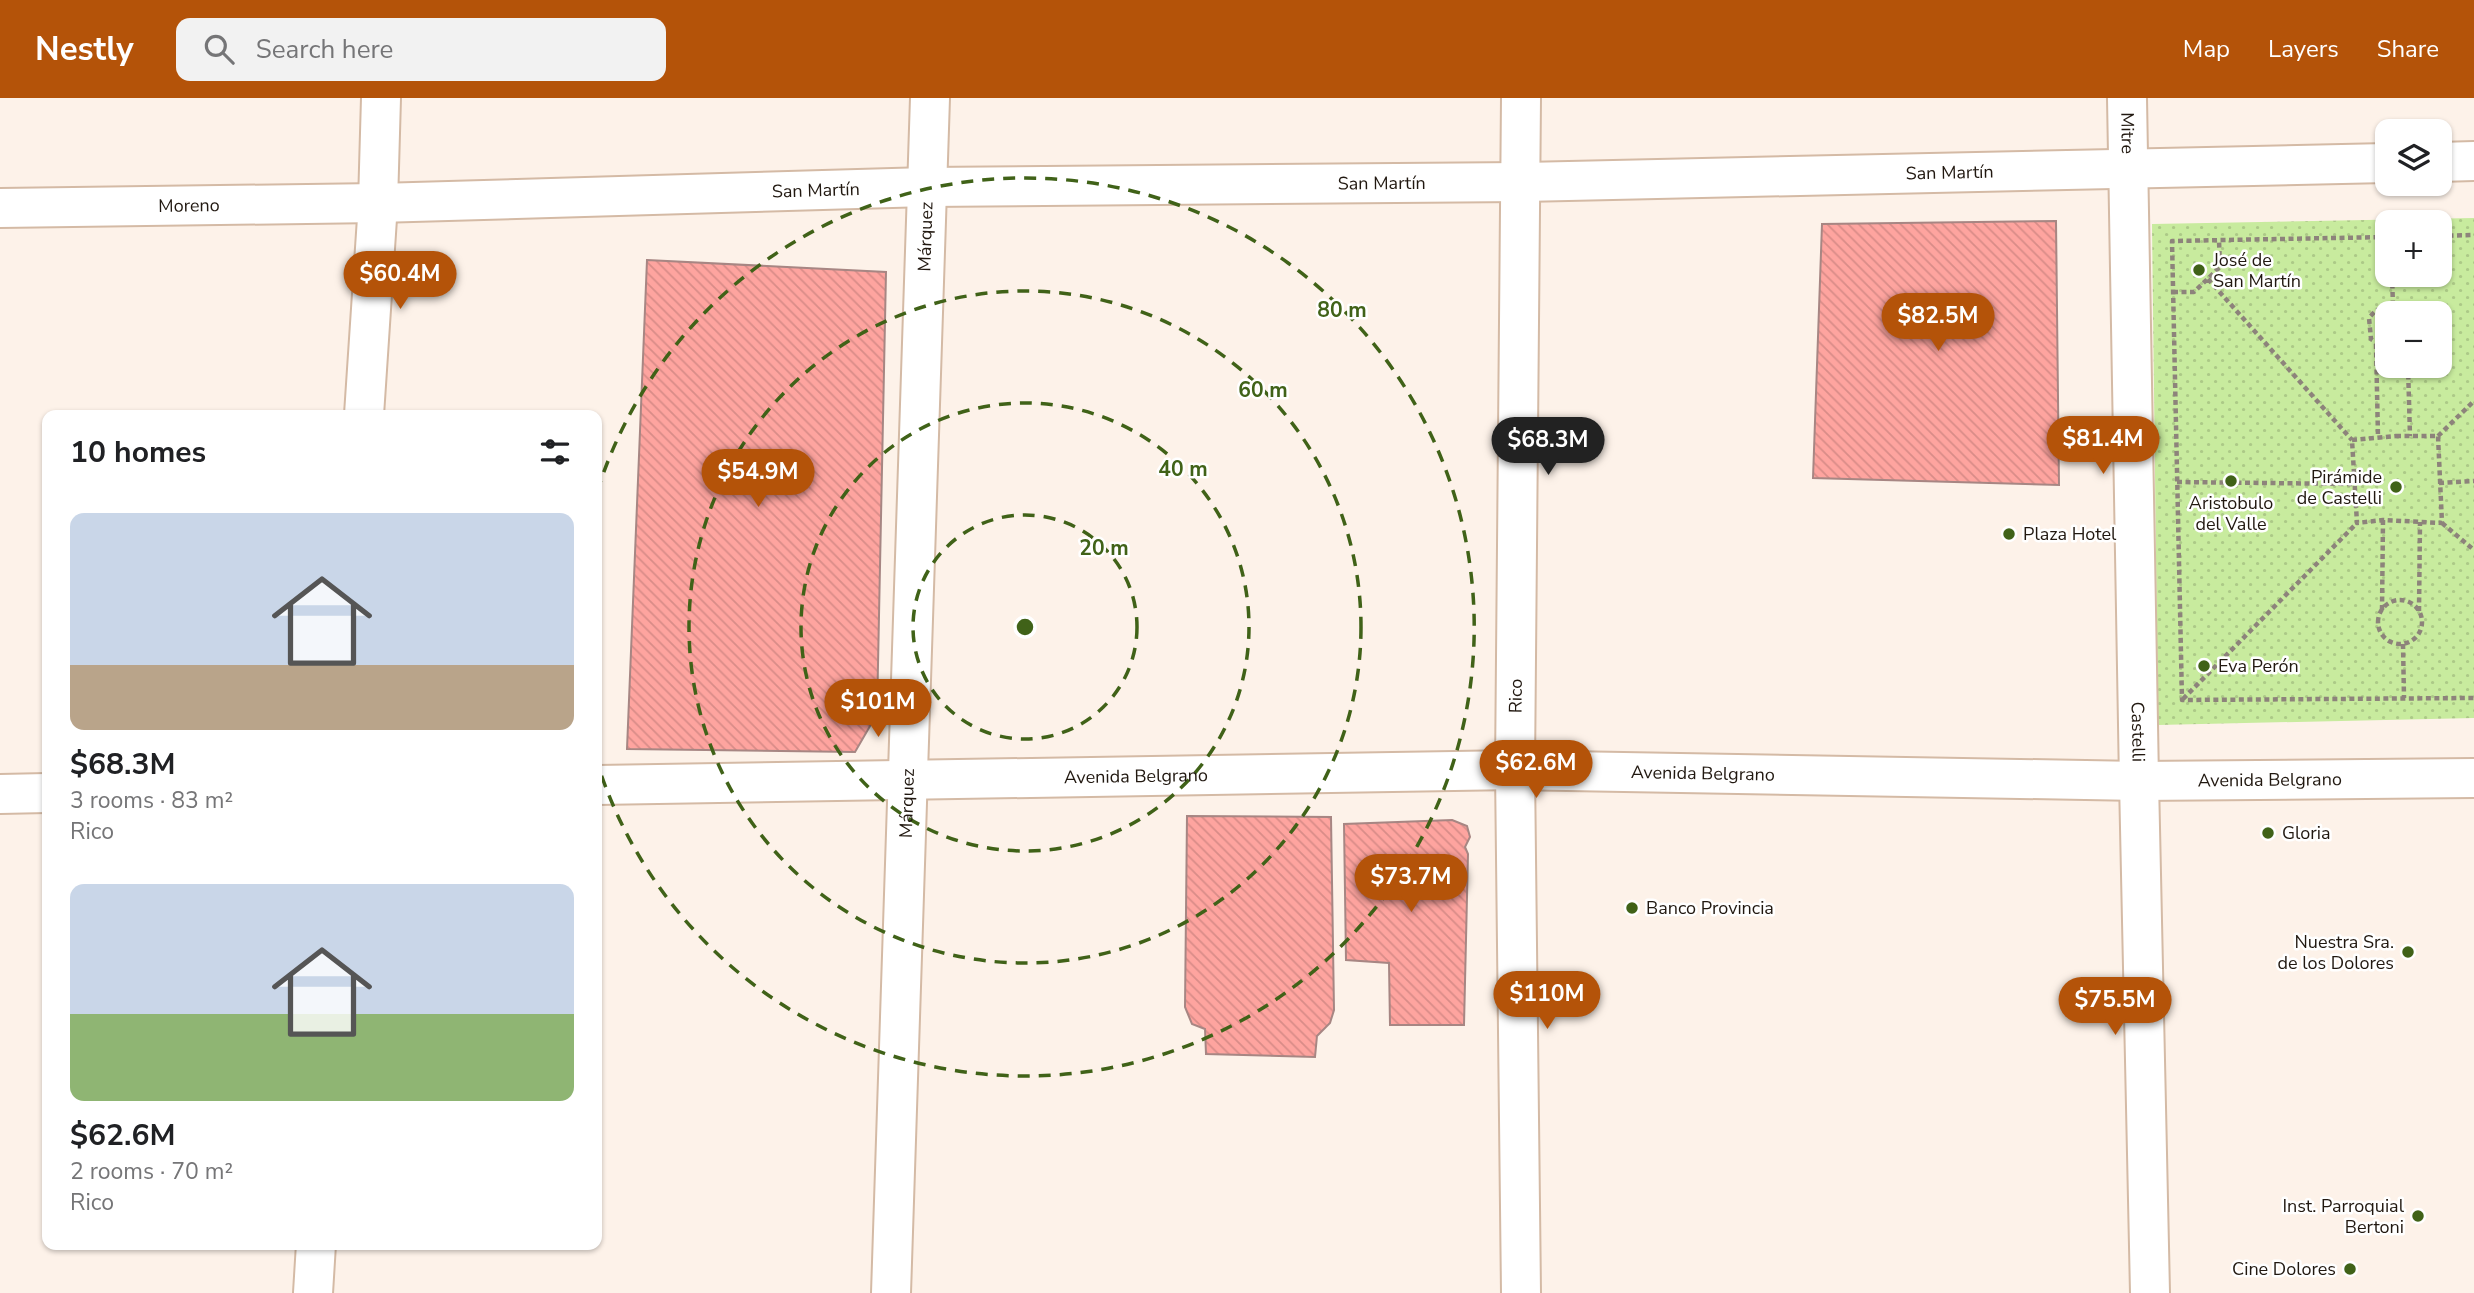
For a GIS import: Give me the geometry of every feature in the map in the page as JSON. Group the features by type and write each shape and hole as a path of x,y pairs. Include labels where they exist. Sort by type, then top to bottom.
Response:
{"main road":[{"path":"364,410 381,98"},
{"name":"Márquez","path":"891,1293 930,98"},
{"name":"Rico","path":"1521,98 1515,770 1521,1293"},
{"name":"Mitre","path":"2127,98 2127,169"},
{"path":"2452,162 2474,161"},
{"name":"San Martín","path":"377,203 927,187 1522,182 2375,163"},
{"name":"Castelli","path":"2127,169 2150,1293"},
{"name":"Moreno","path":"0,208 377,203"},
{"name":"Avenida Belgrano","path":"602,785 1515,770 2139,780 2474,778"},
{"path":"0,794 42,793"},
{"path":"313,1293 316,1250"}],"path":[{"path":"2452,236 2474,235"},
{"path":"2182,700 2172,241 2375,237"},
{"path":"2173,292 2194,292 2220,267 2219,240"},
{"path":"2208,279 2352,440 2357,523"},
{"path":"2375,312 2370,318 2368,332 2375,342"},
{"path":"2377,378 2378,438"},
{"path":"2408,378 2410,436"},
{"path":"2352,440 2438,436 2474,401"},
{"path":"2438,436 2442,523"},
{"path":"2439,483 2474,481"},
{"path":"2178,482 2354,484"},
{"path":"2182,700 2357,523 2384,520 2442,523 2474,550"},
{"path":"2384,520 2382,610 2378,624 2380,631 2390,641 2403,644"},
{"path":"2403,644 2420,631 2420,522"},
{"path":"2382,610 2401,600 2414,605 2419,611"},
{"path":"2403,644 2404,698"},
{"path":"2182,700 2474,698"}],"green space":[{"path":"2452,218 2474,218 2474,718 2158,725 2152,224 2375,220 2375,287 2452,287"}],"building":[{"path":"2056,221 2059,485 1813,478 1822,224"},
{"path":"647,260 886,272 877,714 855,752 627,749"},
{"path":"1187,816 1331,817 1334,1010 1330,1023 1317,1036 1315,1057 1206,1054 1205,1029 1192,1024 1185,1007"},
{"path":"1452,820 1467,826 1470,837 1465,847 1468,854 1464,1025 1390,1025 1389,963 1346,960 1344,824"}],"place":[{"name":"José de San Martín","path":"2199,270"},
{"name":"Aristobulo del Valle","path":"2231,481"},
{"name":"Pirámide de Castelli","path":"2396,487"},
{"name":"Plaza Hotel","path":"2009,534"},
{"name":"Eva Perón","path":"2204,666"},
{"name":"Gloria","path":"2268,833"},
{"name":"Banco Provincia","path":"1632,908"},
{"name":"Nuestra Sra. de los Dolores","path":"2408,952"},
{"name":"Inst. Parroquial Bertoni","path":"2418,1216"},
{"name":"Cine Dolores","path":"2350,1269"}]}
